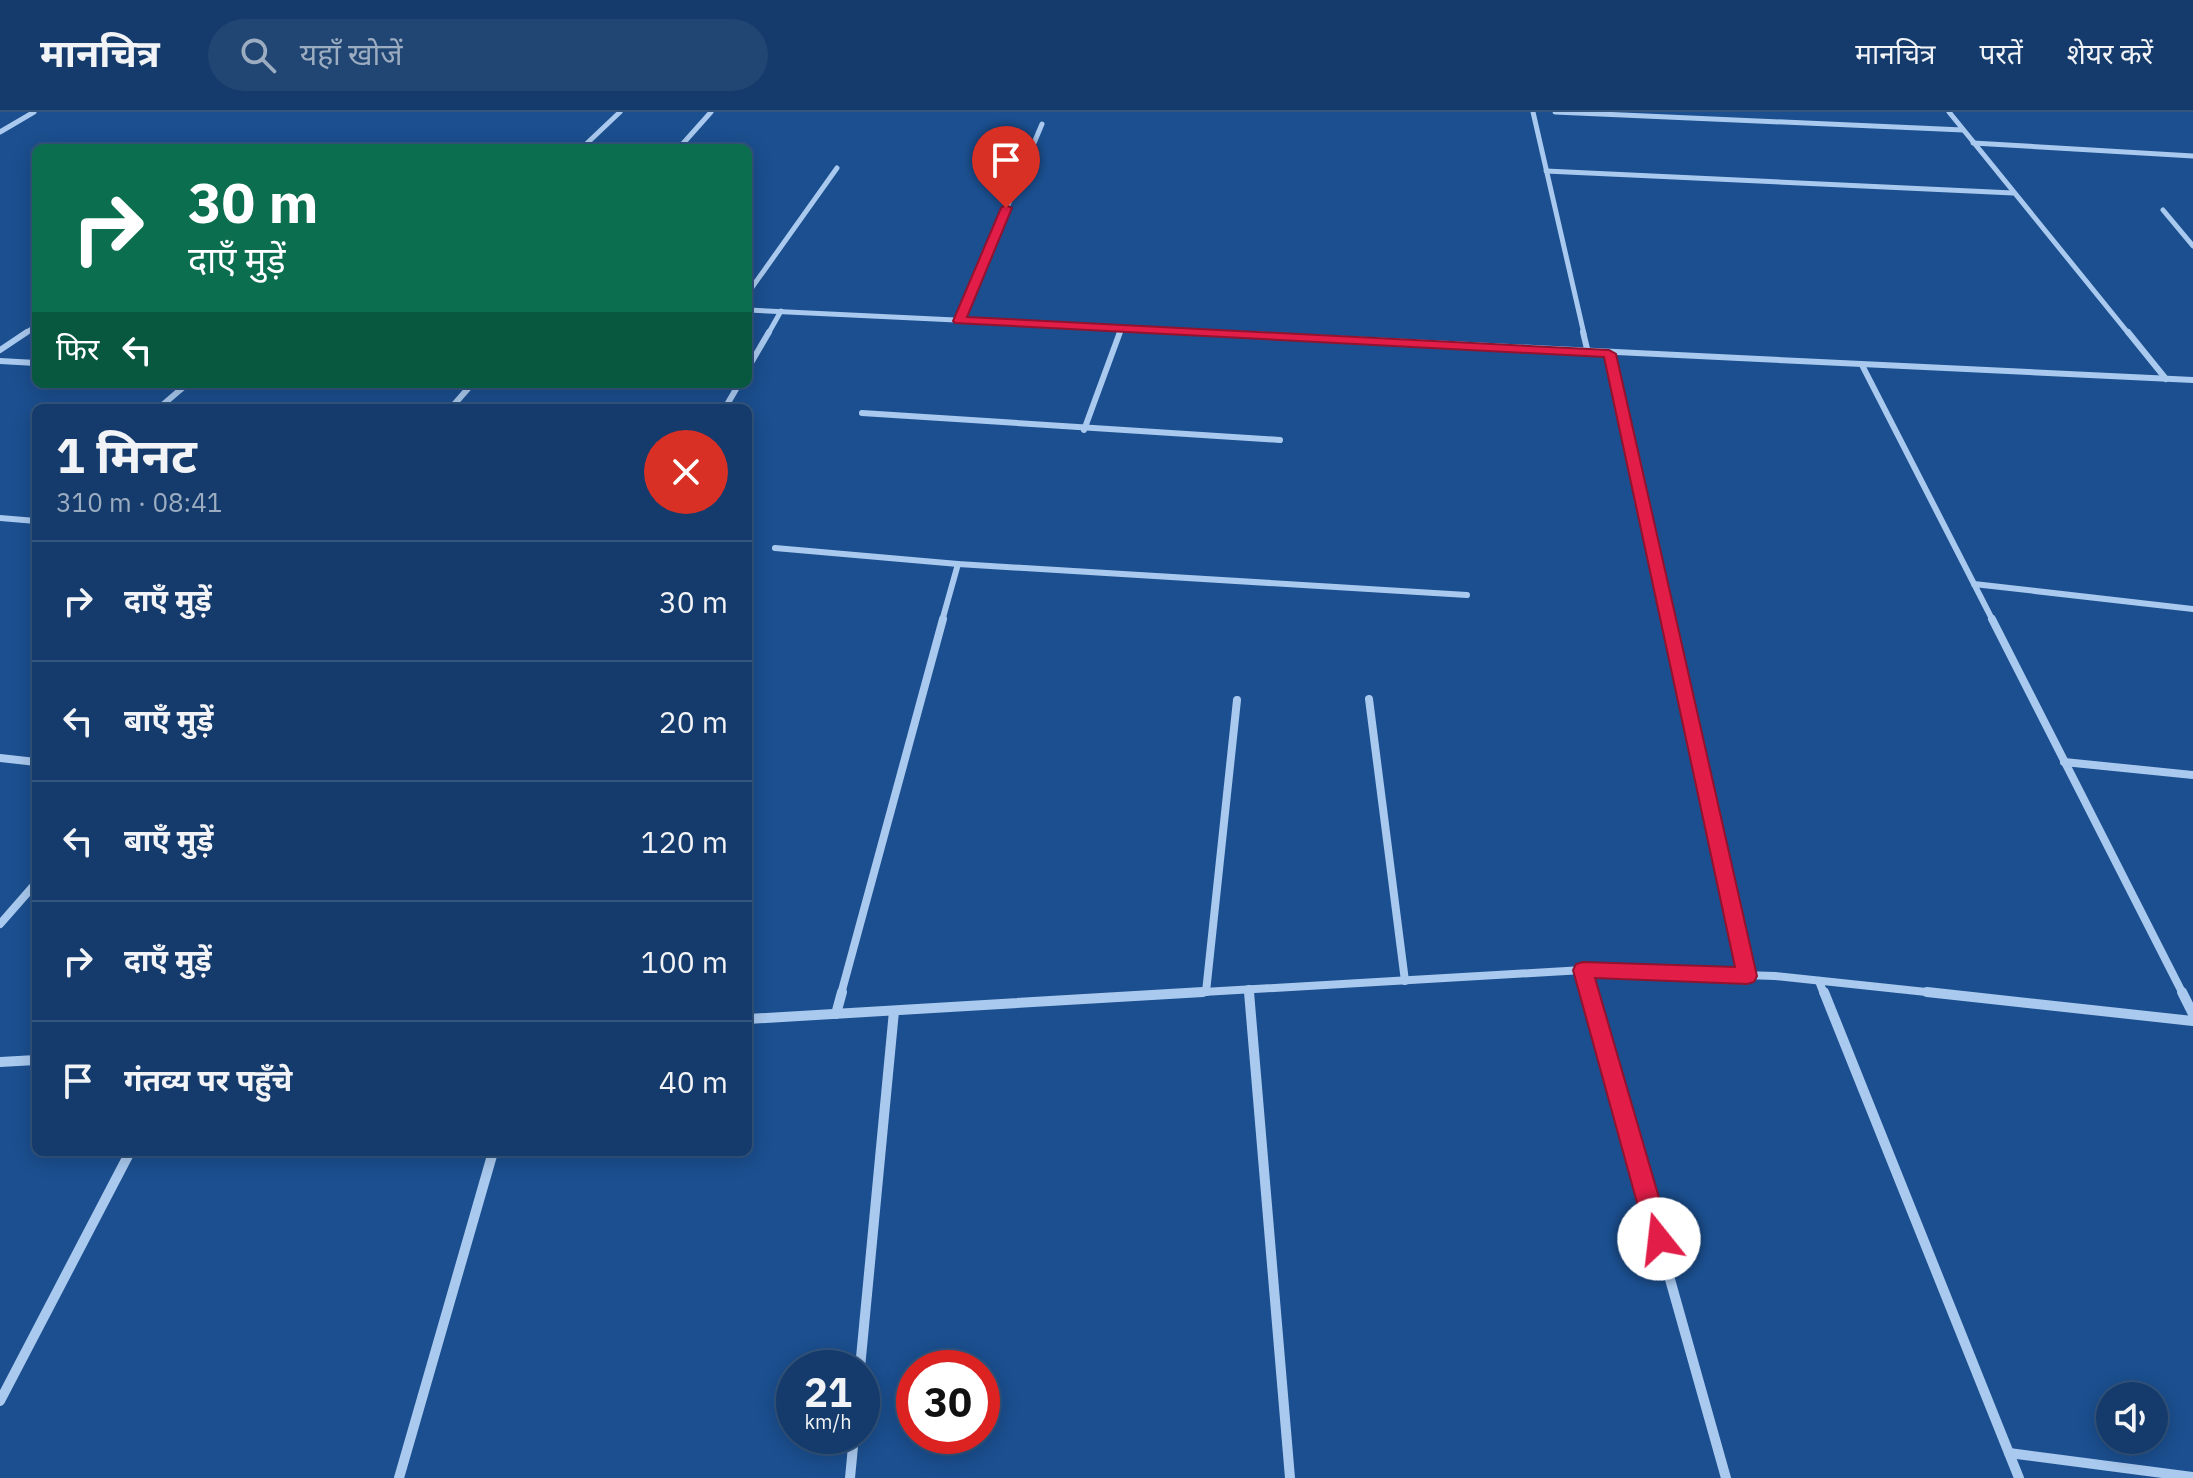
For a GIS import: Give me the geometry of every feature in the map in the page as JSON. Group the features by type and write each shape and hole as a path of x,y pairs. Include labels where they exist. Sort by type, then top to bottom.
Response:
{"street":[{"path":"0,132 34,112"},
{"path":"586,144 620,112"},
{"path":"683,144 711,112"},
{"path":"1533,112 1588,353"},
{"path":"1555,112 1963,130"},
{"path":"1949,112 2166,379"},
{"path":"959,321 1042,124"},
{"path":"1973,143 2193,156"},
{"path":"752,287 837,168"},
{"path":"1546,171 2013,193"},
{"path":"2163,210 2193,246"},
{"path":"752,310 2193,380"},
{"path":"752,361 781,311"},
{"path":"0,350 32,329"},
{"path":"1084,430 1121,329"},
{"path":"1609,354 1747,976"},
{"path":"0,361 32,363"},
{"path":"1862,365 2193,1014"},
{"path":"164,404 182,388"},
{"path":"454,404 468,388"},
{"path":"862,413 1084,430 1280,440"},
{"path":"0,518 32,521"},
{"path":"775,548 958,564 1467,595"},
{"path":"836,1014 958,564"},
{"path":"1974,584 2193,609"},
{"path":"1369,699 1405,981"},
{"path":"1206,992 1237,700"},
{"path":"0,758 32,762"},
{"path":"2064,762 2193,775"},
{"path":"0,924 32,888"},
{"path":"1583,970 1726,1478"},
{"path":"752,1019 1583,970 1819,981 2193,1021"},
{"path":"1819,981 2019,1478"},
{"path":"1249,989 1290,1478"},
{"path":"862,1350 894,1011"},
{"path":"0,1062 32,1060"},
{"path":"0,1401 128,1156"},
{"path":"399,1478 492,1156"},
{"path":"2009,1453 2193,1477"},
{"path":"850,1478 852,1454"}],"route":[{"path":"1006,208 959,321 1609,354 1747,976 1583,970 1659,1239"}]}
